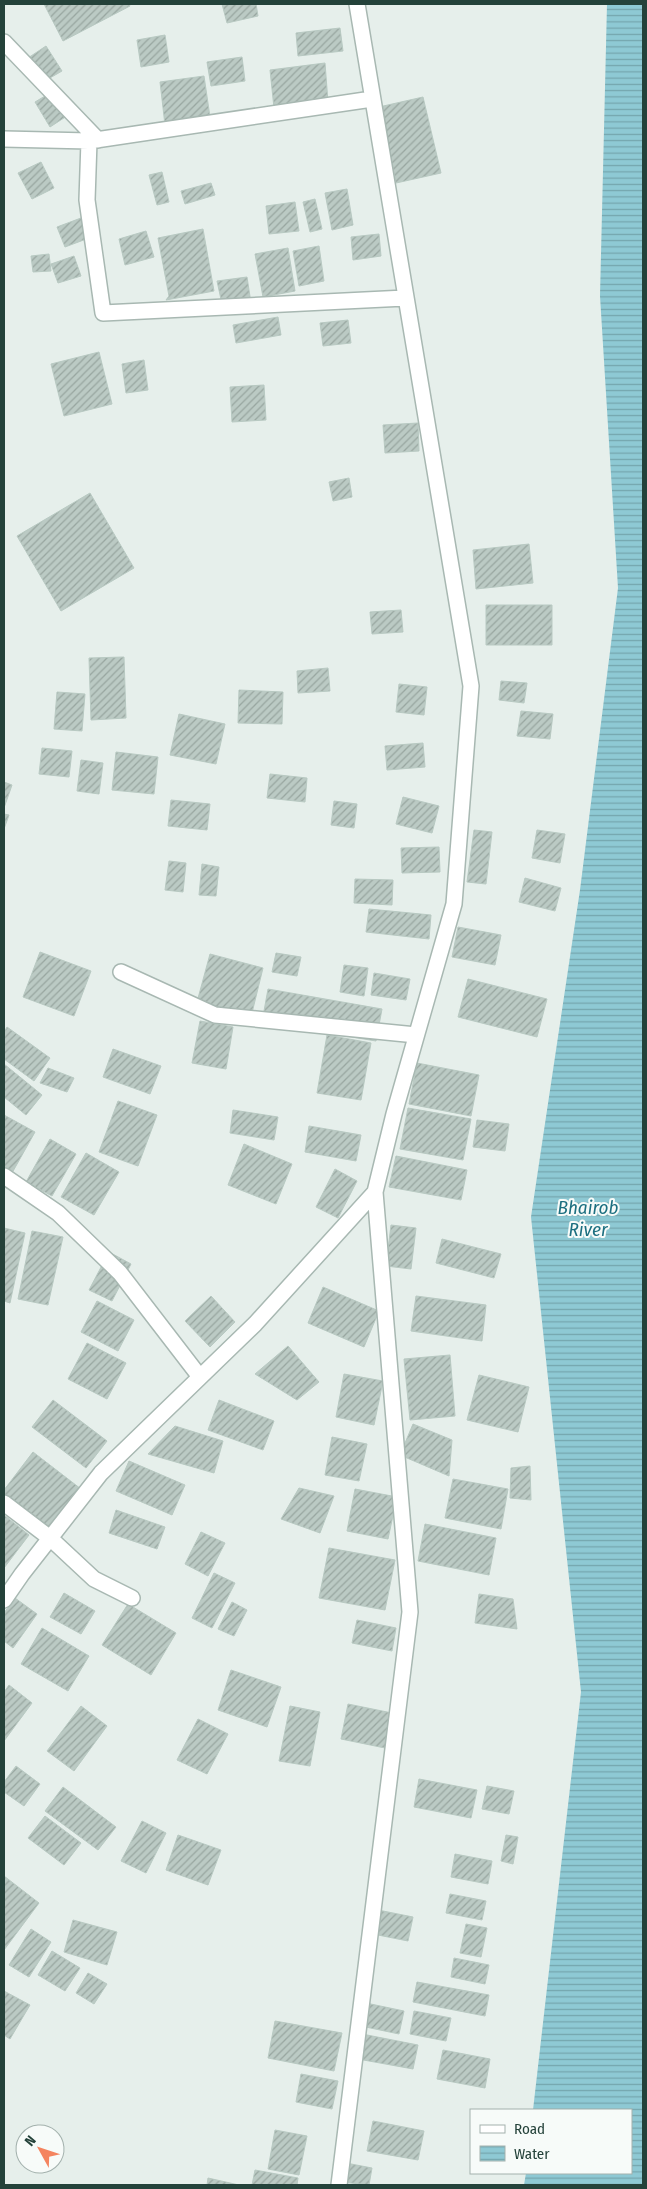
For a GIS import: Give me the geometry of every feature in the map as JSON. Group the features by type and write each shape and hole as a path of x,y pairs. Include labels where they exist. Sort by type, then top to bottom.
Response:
{"street":[{"path":"339,2185 410,1612 375,1192 416,1034 454,904 471,686 356,4"},
{"path":"4,42 93,141 88,200 102,313 405,298"},
{"path":"4,139 93,141 372,99"},
{"path":"121,972 215,1015 416,1034"},
{"path":"4,1176 58,1213 120,1273 200,1377"},
{"path":"4,1600 101,1473 255,1324 375,1192"},
{"path":"4,1503 50,1538 94,1579 132,1598"}],"water":[{"name":"Bhairob River","path":"607,4 643,4 643,2185 524,2185 526,2174 632,2174 632,2109 533,2109 581,1692 531,1217 580,890 618,588 600,296"}],"building":[{"path":"44,4 129,4 130,6 63,41"},
{"path":"222,4 256,4 258,16 227,23"},
{"path":"340,28 343,51 298,56 296,33"},
{"path":"165,35 169,62 141,67 137,40"},
{"path":"46,46 62,71 43,82 25,60"},
{"path":"242,57 245,81 211,86 207,62"},
{"path":"325,63 328,102 274,108 270,70"},
{"path":"204,76 210,117 165,125 160,82"},
{"path":"50,93 70,114 50,127 35,102"},
{"path":"423,97 441,173 396,183 379,107"},
{"path":"41,162 54,188 32,199 18,173"},
{"path":"162,172 169,202 157,205 149,175"},
{"path":"211,183 215,195 185,204 181,191"},
{"path":"347,189 353,225 332,230 325,193"},
{"path":"315,199 322,229 310,232 303,202"},
{"path":"295,202 299,231 269,234 266,206"},
{"path":"81,218 89,238 65,247 57,227"},
{"path":"203,229 214,291 166,300 169,296 158,238"},
{"path":"146,231 154,257 125,265 119,239"},
{"path":"379,234 381,256 353,260 351,237"},
{"path":"319,246 324,281 299,286 293,251"},
{"path":"288,248 295,291 263,297 255,254"},
{"path":"49,254 51,271 33,272 31,256"},
{"path":"74,256 81,276 58,283 51,264"},
{"path":"247,277 251,303 222,304 217,281"},
{"path":"278,317 281,335 236,343 233,325"},
{"path":"348,320 351,343 323,346 320,323"},
{"path":"99,352 112,404 64,416 51,364"},
{"path":"144,360 148,390 126,393 122,364"},
{"path":"264,385 266,420 232,422 230,387"},
{"path":"418,423 419,451 385,453 383,425"},
{"path":"349,478 352,497 333,501 329,482"},
{"path":"90,493 134,568 61,611 17,536"},
{"path":"529,544 533,583 476,589 473,550"},
{"path":"486,605 552,605 552,645 486,645"},
{"path":"401,610 403,632 372,634 370,612"},
{"path":"124,657 126,718 91,720 89,658"},
{"path":"328,668 330,691 298,693 297,671"},
{"path":"501,681 527,683 524,703 499,700"},
{"path":"399,684 427,687 424,715 396,712"},
{"path":"239,690 283,692 282,724 238,723"},
{"path":"57,692 85,694 82,731 54,729"},
{"path":"521,711 553,714 550,739 517,736"},
{"path":"179,714 225,724 216,764 170,755"},
{"path":"423,743 425,767 387,770 385,746"},
{"path":"42,748 72,751 69,777 39,774"},
{"path":"116,752 158,757 154,794 112,790"},
{"path":"81,760 103,763 99,794 77,791"},
{"path":"270,774 307,778 305,802 267,798"},
{"path":"4,782 12,785 4,808"},
{"path":"403,797 439,806 432,833 396,824"},
{"path":"171,800 210,804 207,830 168,826"},
{"path":"334,801 357,804 354,828 331,825"},
{"path":"4,814 9,815 4,829"},
{"path":"474,830 492,832 486,884 467,882"},
{"path":"537,830 565,834 560,863 532,858"},
{"path":"439,847 440,872 402,873 401,848"},
{"path":"169,861 186,863 183,892 165,890"},
{"path":"202,864 219,867 216,896 199,895"},
{"path":"525,878 561,888 555,911 519,902"},
{"path":"355,879 393,880 392,905 354,903"},
{"path":"369,909 431,915 429,939 366,932"},
{"path":"458,927 501,935 495,965 452,957"},
{"path":"40,952 91,971 74,1016 23,997"},
{"path":"276,953 301,957 297,976 272,972"},
{"path":"210,954 263,968 251,1017 197,1002"},
{"path":"344,965 368,968 364,996 340,992"},
{"path":"374,973 410,979 406,1000 371,995"},
{"path":"468,979 547,999 537,1037 458,1017"},
{"path":"268,989 382,1009 376,1041 262,1022"},
{"path":"200,1021 233,1027 226,1069 192,1063"},
{"path":"7,1027 50,1058 34,1081 4,1059 4,1032"},
{"path":"327,1035 371,1043 361,1100 317,1093"},
{"path":"113,1049 161,1066 150,1094 103,1077"},
{"path":"417,1063 479,1075 471,1116 409,1104"},
{"path":"4,1064 42,1095 26,1115 4,1097"},
{"path":"48,1068 74,1078 67,1092 40,1083"},
{"path":"118,1101 157,1115 138,1166 99,1152"},
{"path":"408,1108 471,1119 463,1160 400,1149"},
{"path":"233,1110 278,1117 274,1140 230,1133"},
{"path":"4,1115 35,1132 12,1173 4,1169"},
{"path":"477,1120 509,1124 505,1151 473,1147"},
{"path":"309,1126 361,1135 356,1161 305,1152"},
{"path":"50,1139 76,1154 52,1196 26,1182"},
{"path":"244,1144 292,1164 276,1204 228,1185"},
{"path":"86,1153 119,1172 94,1215 61,1197"},
{"path":"396,1156 467,1170 461,1200 389,1187"},
{"path":"335,1169 357,1181 338,1218 316,1207"},
{"path":"391,1225 416,1228 411,1269 386,1266"},
{"path":"4,1228 25,1233 10,1303 4,1301"},
{"path":"32,1231 63,1237 48,1305 18,1299"},
{"path":"442,1239 501,1254 494,1278 436,1263"},
{"path":"109,1252 131,1264 112,1301 89,1290"},
{"path":"323,1287 379,1311 364,1347 308,1323"},
{"path":"211,1296 235,1322 210,1347 185,1321"},
{"path":"416,1296 486,1305 482,1341 411,1331"},
{"path":"97,1301 134,1320 118,1351 81,1332"},
{"path":"87,1343 126,1363 107,1399 68,1379"},
{"path":"288,1346 319,1382 297,1400 255,1374"},
{"path":"450,1355 455,1416 410,1420 404,1359"},
{"path":"344,1374 383,1381 374,1425 336,1417"},
{"path":"479,1375 529,1387 518,1432 467,1420"},
{"path":"53,1400 107,1441 86,1468 32,1427"},
{"path":"219,1400 274,1421 263,1450 208,1430"},
{"path":"413,1424 452,1440 449,1476 400,1455"},
{"path":"175,1426 223,1441 214,1473 148,1454"},
{"path":"332,1437 367,1444 359,1481 325,1475"},
{"path":"33,1452 81,1489 48,1530 4,1495 4,1490"},
{"path":"129,1461 185,1485 172,1515 116,1491"},
{"path":"530,1466 531,1500 510,1498 511,1468"},
{"path":"453,1479 508,1489 501,1529 445,1518"},
{"path":"299,1488 334,1496 320,1533 281,1519"},
{"path":"355,1489 397,1497 388,1539 347,1531"},
{"path":"116,1510 165,1527 157,1549 109,1533"},
{"path":"4,1515 29,1535 4,1568"},
{"path":"425,1524 496,1538 489,1575 418,1561"},
{"path":"201,1532 225,1543 208,1576 185,1564"},
{"path":"329,1548 395,1560 385,1610 319,1598"},
{"path":"214,1573 235,1583 212,1628 192,1618"},
{"path":"64,1593 95,1611 81,1634 50,1617"},
{"path":"479,1594 513,1599 517,1629 475,1623"},
{"path":"15,1598 37,1614 13,1648 4,1641 4,1613"},
{"path":"232,1602 247,1610 234,1636 218,1629"},
{"path":"128,1604 176,1633 151,1675 102,1645"},
{"path":"357,1620 396,1628 392,1651 352,1643"},
{"path":"42,1628 89,1656 68,1691 21,1664"},
{"path":"231,1670 281,1687 267,1727 218,1710"},
{"path":"9,1685 32,1703 4,1741 4,1692"},
{"path":"348,1704 392,1713 385,1748 341,1739"},
{"path":"81,1706 107,1726 74,1771 47,1751"},
{"path":"290,1706 320,1712 310,1766 279,1761"},
{"path":"198,1719 228,1734 207,1774 177,1760"},
{"path":"16,1766 40,1784 24,1806 4,1792 4,1782"},
{"path":"419,1779 477,1790 471,1818 414,1807"},
{"path":"487,1786 514,1791 509,1814 482,1809"},
{"path":"63,1787 116,1827 98,1850 45,1811"},
{"path":"45,1816 81,1843 64,1865 28,1838"},
{"path":"142,1821 166,1833 146,1873 121,1861"},
{"path":"178,1835 221,1850 208,1885 166,1870"},
{"path":"506,1835 518,1837 513,1864 501,1861"},
{"path":"455,1854 492,1861 488,1884 451,1877"},
{"path":"4,1876 39,1903 4,1950"},
{"path":"450,1894 486,1901 482,1920 446,1913"},
{"path":"378,1910 413,1917 408,1941 373,1934"},
{"path":"73,1920 117,1932 107,1965 64,1952"},
{"path":"466,1924 487,1928 481,1957 460,1953"},
{"path":"31,1929 51,1942 29,1977 9,1965"},
{"path":"52,1951 80,1968 65,1991 38,1975"},
{"path":"454,1958 489,1965 485,1984 451,1977"},
{"path":"88,1973 107,1984 94,2004 76,1993"},
{"path":"417,1982 489,1995 485,2016 413,2002"},
{"path":"4,1991 30,2005 10,2039 4,2035"},
{"path":"366,2003 404,2011 399,2034 361,2026"},
{"path":"414,2011 451,2018 446,2041 410,2034"},
{"path":"275,2021 342,2033 334,2071 268,2058"},
{"path":"362,2034 418,2045 413,2069 358,2059"},
{"path":"443,2050 490,2059 485,2088 437,2079"},
{"path":"301,2074 338,2081 332,2109 296,2102"},
{"path":"373,2121 424,2131 418,2160 367,2151"},
{"path":"275,2130 307,2136 299,2175 268,2169"},
{"path":"346,2163 372,2168 369,2185 342,2182"},
{"path":"255,2170 298,2178 297,2185 252,2185"},
{"path":"208,2178 239,2185 207,2185"}]}
